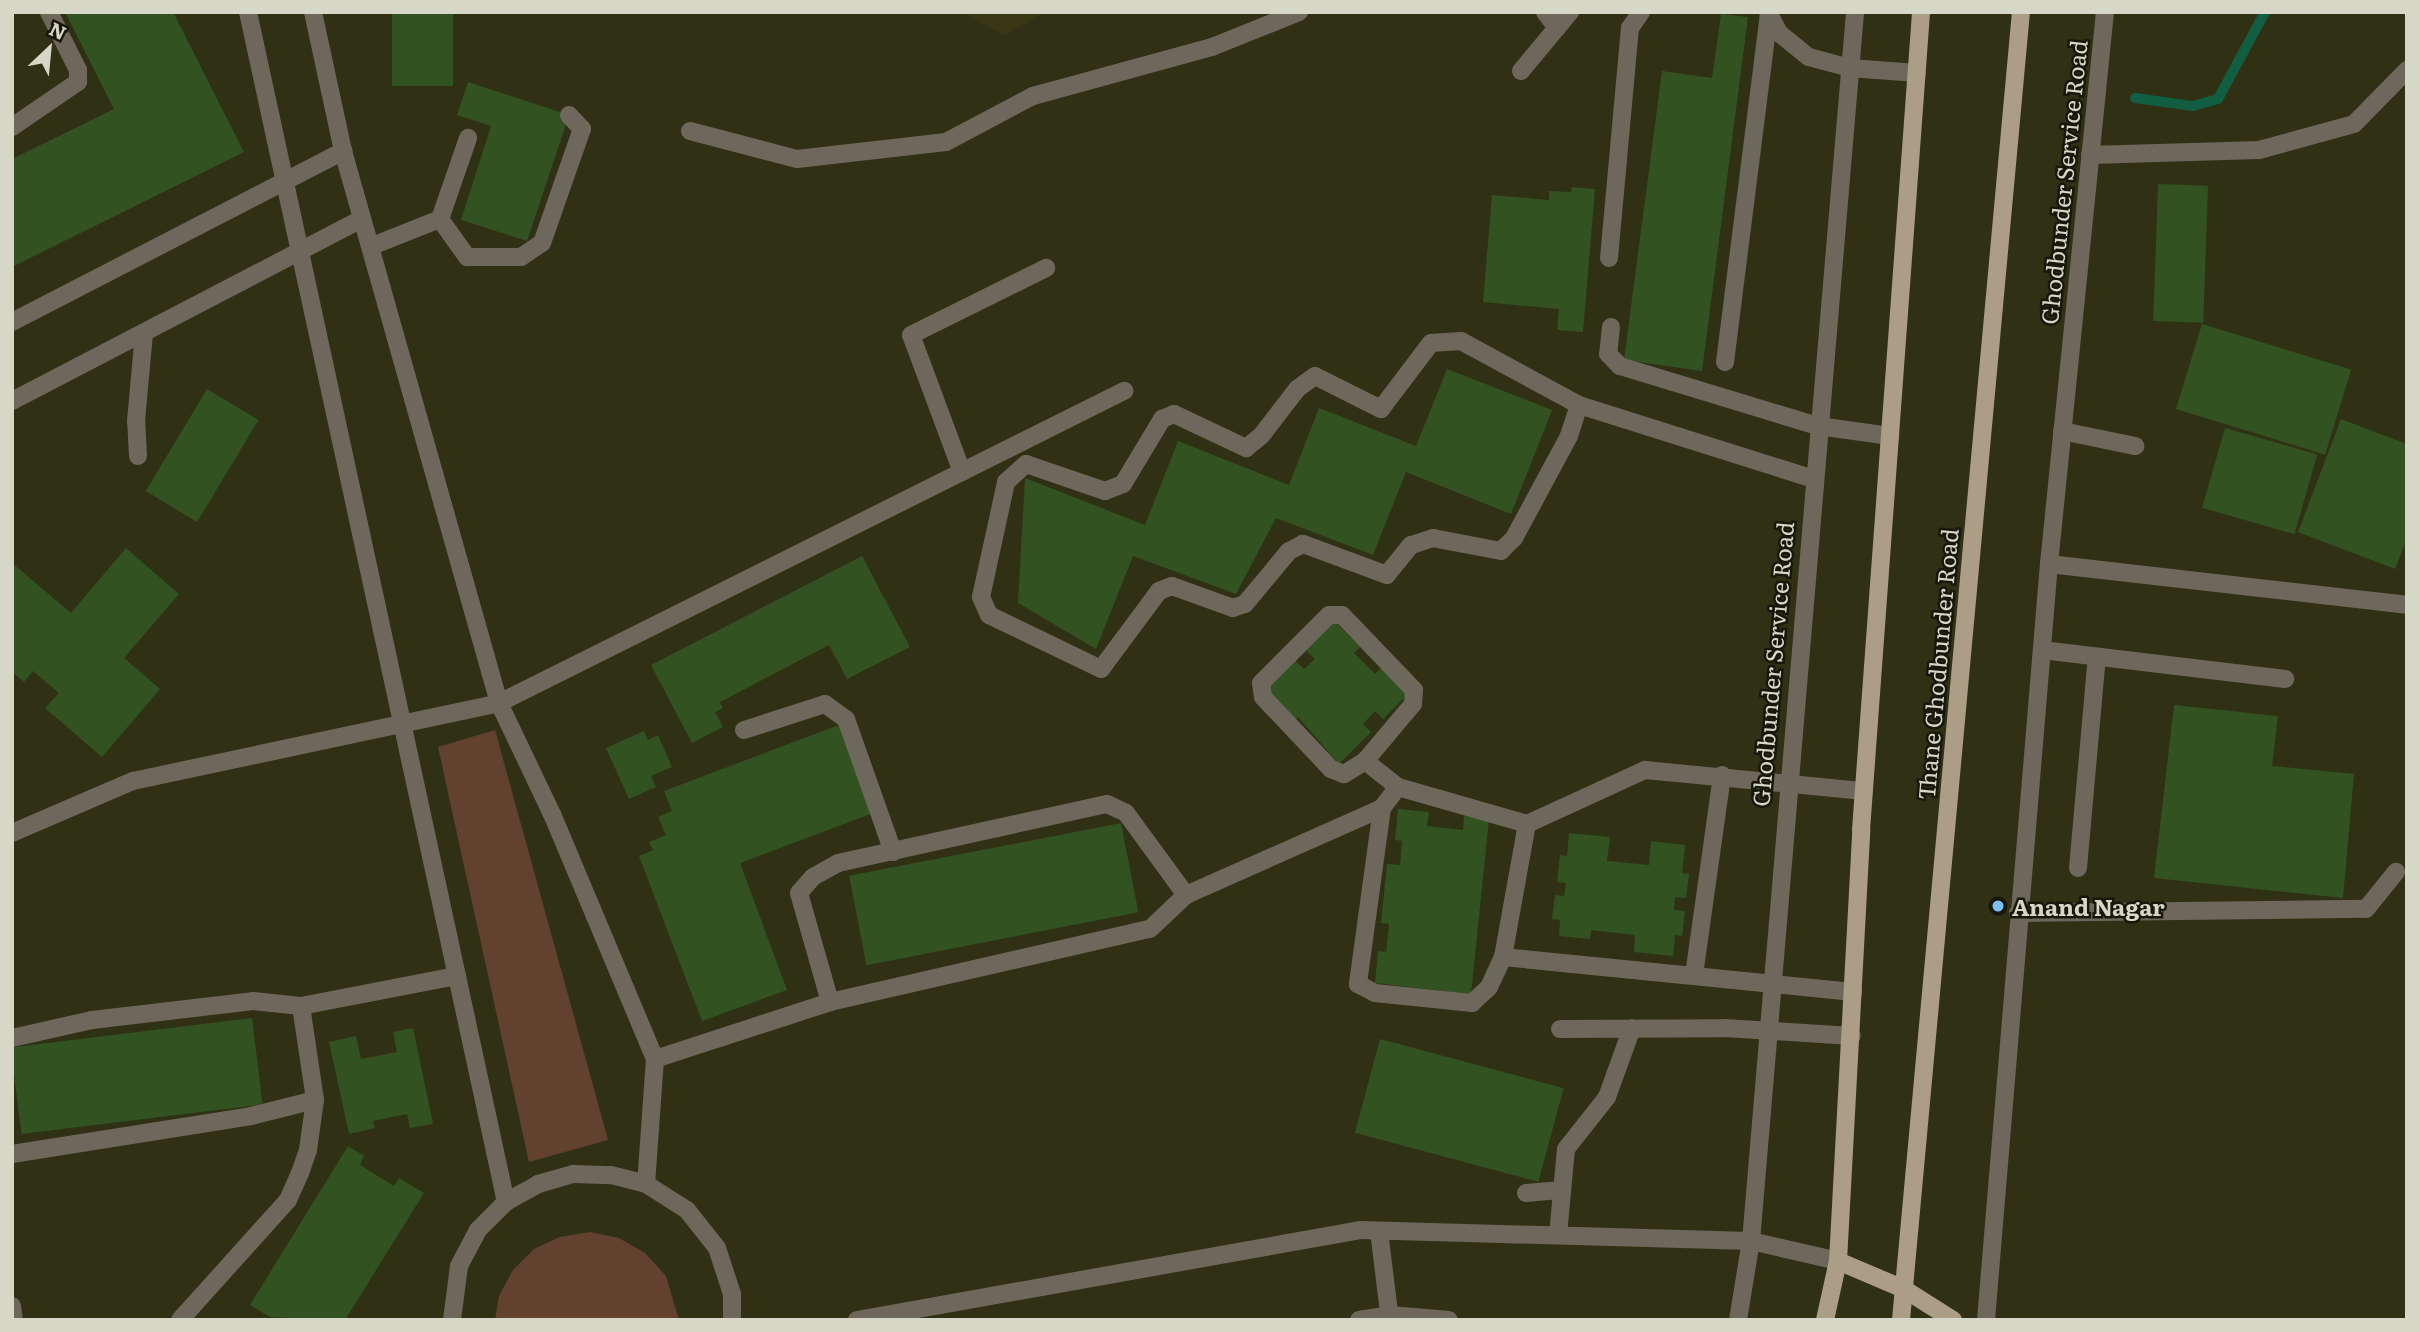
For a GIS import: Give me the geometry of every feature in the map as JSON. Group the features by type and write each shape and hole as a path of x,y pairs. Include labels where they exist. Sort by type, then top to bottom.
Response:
{"main road":[{"path":"1825,1320 1838,1261 1864,791 1921,12"},
{"name":"Thane Ghodbunder Road","path":"1901,1320 2021,12"},
{"path":"1838,1261 1904,1289 1953,1320"}],"street":[{"path":"12,127 78,82 78,70 49,12"},
{"path":"248,12 506,1202"},
{"path":"313,12 343,151 499,703 552,814 655,1059 646,1184"},
{"path":"690,131 797,159 946,142 1033,96 1212,47 1299,12"},
{"path":"1545,12 1557,29"},
{"path":"1521,71 1570,12"},
{"path":"1609,258 1630,27 1641,12"},
{"name":"Ghodbunder Service Road","path":"1738,1320 1751,1241 1786,784 1855,12"},
{"name":"Ghodbunder Service Road","path":"1986,1320 2049,564 2105,12"},
{"path":"1769,13 1779,33 1809,57 1850,68 1917,73"},
{"path":"1725,362 1769,13"},
{"path":"2090,155 2271,146 2354,124 2407,70"},
{"path":"440,219 467,257 521,257 542,243 582,130 569,115"},
{"path":"372,246 440,219 468,138"},
{"path":"12,321 343,151"},
{"path":"12,401 362,219"},
{"path":"962,472 911,335 1046,268"},
{"path":"1611,327 1608,354 1620,366 1818,426 1890,436"},
{"path":"138,456 136,421 144,333"},
{"path":"1579,405 1569,436 1514,538 1501,551 1433,538 1411,545 1387,575 1303,544 1289,551 1245,604 1233,608 1172,586 1159,591 1101,669 989,615 981,597 1006,482 1026,464 1105,491 1123,484 1162,419 1174,414 1246,448 1261,436 1297,389 1315,376 1381,409 1431,343 1461,341 1579,405 1813,479"},
{"path":"12,833 133,781 499,703 1124,391"},
{"path":"2062,431 2135,446"},
{"path":"2049,564 2407,605"},
{"path":"1329,615 1342,615 1413,690 1413,704 1365,761 1345,774 1331,769 1263,696 1261,683 1329,615"},
{"path":"2042,650 2286,679"},
{"path":"2078,868 2096,657"},
{"path":"744,730 825,704 846,719 893,852"},
{"path":"1365,761 1398,787 1527,824 1645,770 1722,775 1864,791"},
{"path":"1694,975 1722,775"},
{"path":"655,1059 830,1002 1150,929 1186,895 1382,808 1398,787"},
{"path":"830,1002 799,894 813,877 838,863 1107,804 1126,813 1186,895"},
{"path":"1382,808 1358,984 1375,993 1472,1003 1489,987 1503,957 1527,824"},
{"path":"2018,913 2367,909 2396,872"},
{"path":"1503,957 1853,992"},
{"path":"12,1038 92,1020 253,1001 301,1006 457,976"},
{"path":"180,1320 288,1200 308,1150 315,1100 301,1006"},
{"path":"1558,1235 1559,1190 1566,1149 1607,1097 1632,1028"},
{"path":"1560,1029 1632,1028 1852,1036"},
{"path":"12,1154 251,1116 315,1100"},
{"path":"436,1320 452,1312 465,1254 478,1230 506,1202 538,1184 574,1174 611,1175 646,1184 687,1210 717,1248 732,1294 732,1320"},
{"path":"1526,1194 1559,1190"},
{"path":"1380,1231 1390,1318"},
{"path":"857,1320 1346,1232 1751,1241 1838,1261"},
{"path":"12,1307 14,1320"},
{"path":"1359,1320 1449,1320"}],"shaded area":[{"path":"963,12 1045,12 1004,36"},
{"path":"495,730 608,1140 529,1162 438,747"},
{"path":"590,1232 619,1238 645,1253 666,1276 679,1320 495,1320 499,1296 513,1270 534,1249 560,1237"}],"building":[{"path":"65,12 173,12 244,152 12,267 12,159 114,109"},
{"path":"392,12 453,12 453,86 392,86"},
{"path":"1721,14 1748,17 1702,371 1624,360 1662,71 1712,78"},
{"path":"468,82 569,115 527,241 461,220 491,126 457,115"},
{"path":"2158,184 2208,186 2203,323 2153,321"},
{"path":"1572,187 1595,189 1583,332 1557,330 1559,309 1483,302 1492,195 1549,200 1549,191 1571,192"},
{"path":"2202,324 2351,370 2325,455 2176,409"},
{"path":"1447,369 1552,410 1511,514 1406,472 1373,555 1276,518 1236,594 1133,556 1096,649 1018,603 1025,478 1145,525 1178,441 1289,485 1319,408 1416,446"},
{"path":"207,389 258,420 197,522 146,491"},
{"path":"2341,419 2407,444 2407,539 2395,569 2298,532"},
{"path":"2225,428 2317,454 2294,534 2202,508"},
{"path":"126,548 179,594 124,658 160,689 102,757 45,708 59,693 33,671 24,682 12,672 12,563 71,613"},
{"path":"862,556 910,647 847,679 829,645 720,702 723,708 715,712 723,727 692,743 651,665"},
{"path":"1334,621 1360,647 1354,653 1375,674 1381,668 1408,694 1383,719 1375,711 1363,724 1371,732 1339,764 1298,717 1295,720 1264,691 1295,660 1304,669 1315,659 1305,649"},
{"path":"2174,705 2278,716 2272,766 2354,774 2343,898 2154,878"},
{"path":"839,725 873,813 740,863 787,990 702,1021 639,856 653,850 649,842 666,835 658,817 672,811 664,791"},
{"path":"644,731 648,740 658,735 672,767 651,776 656,787 629,799 606,748"},
{"path":"1398,809 1429,812 1427,826 1463,830 1464,816 1489,819 1471,994 1375,983 1378,951 1386,952 1389,924 1381,923 1387,864 1400,865 1402,841 1395,840"},
{"path":"1121,823 1138,912 866,965 849,876"},
{"path":"1569,833 1610,837 1607,861 1649,865 1651,841 1685,845 1682,873 1689,874 1686,898 1675,897 1674,910 1685,911 1682,936 1675,935 1673,956 1634,952 1635,935 1591,930 1590,939 1559,936 1560,920 1552,919 1555,895 1564,896 1566,883 1557,882 1560,855 1567,856"},
{"path":"252,1018 263,1104 21,1134 12,1047"},
{"path":"413,1028 433,1124 410,1128 407,1114 373,1121 375,1128 349,1134 329,1042 356,1036 361,1059 397,1052 393,1032"},
{"path":"1380,1039 1564,1088 1538,1182 1355,1133"},
{"path":"348,1146 364,1156 360,1165 394,1186 399,1178 424,1193 345,1320 270,1317 250,1305"}],"waterway":[{"path":"2135,98 2193,106 2218,99 2265,12"}],"place":[{"name":"Anand Nagar","path":"1998,906"}]}
